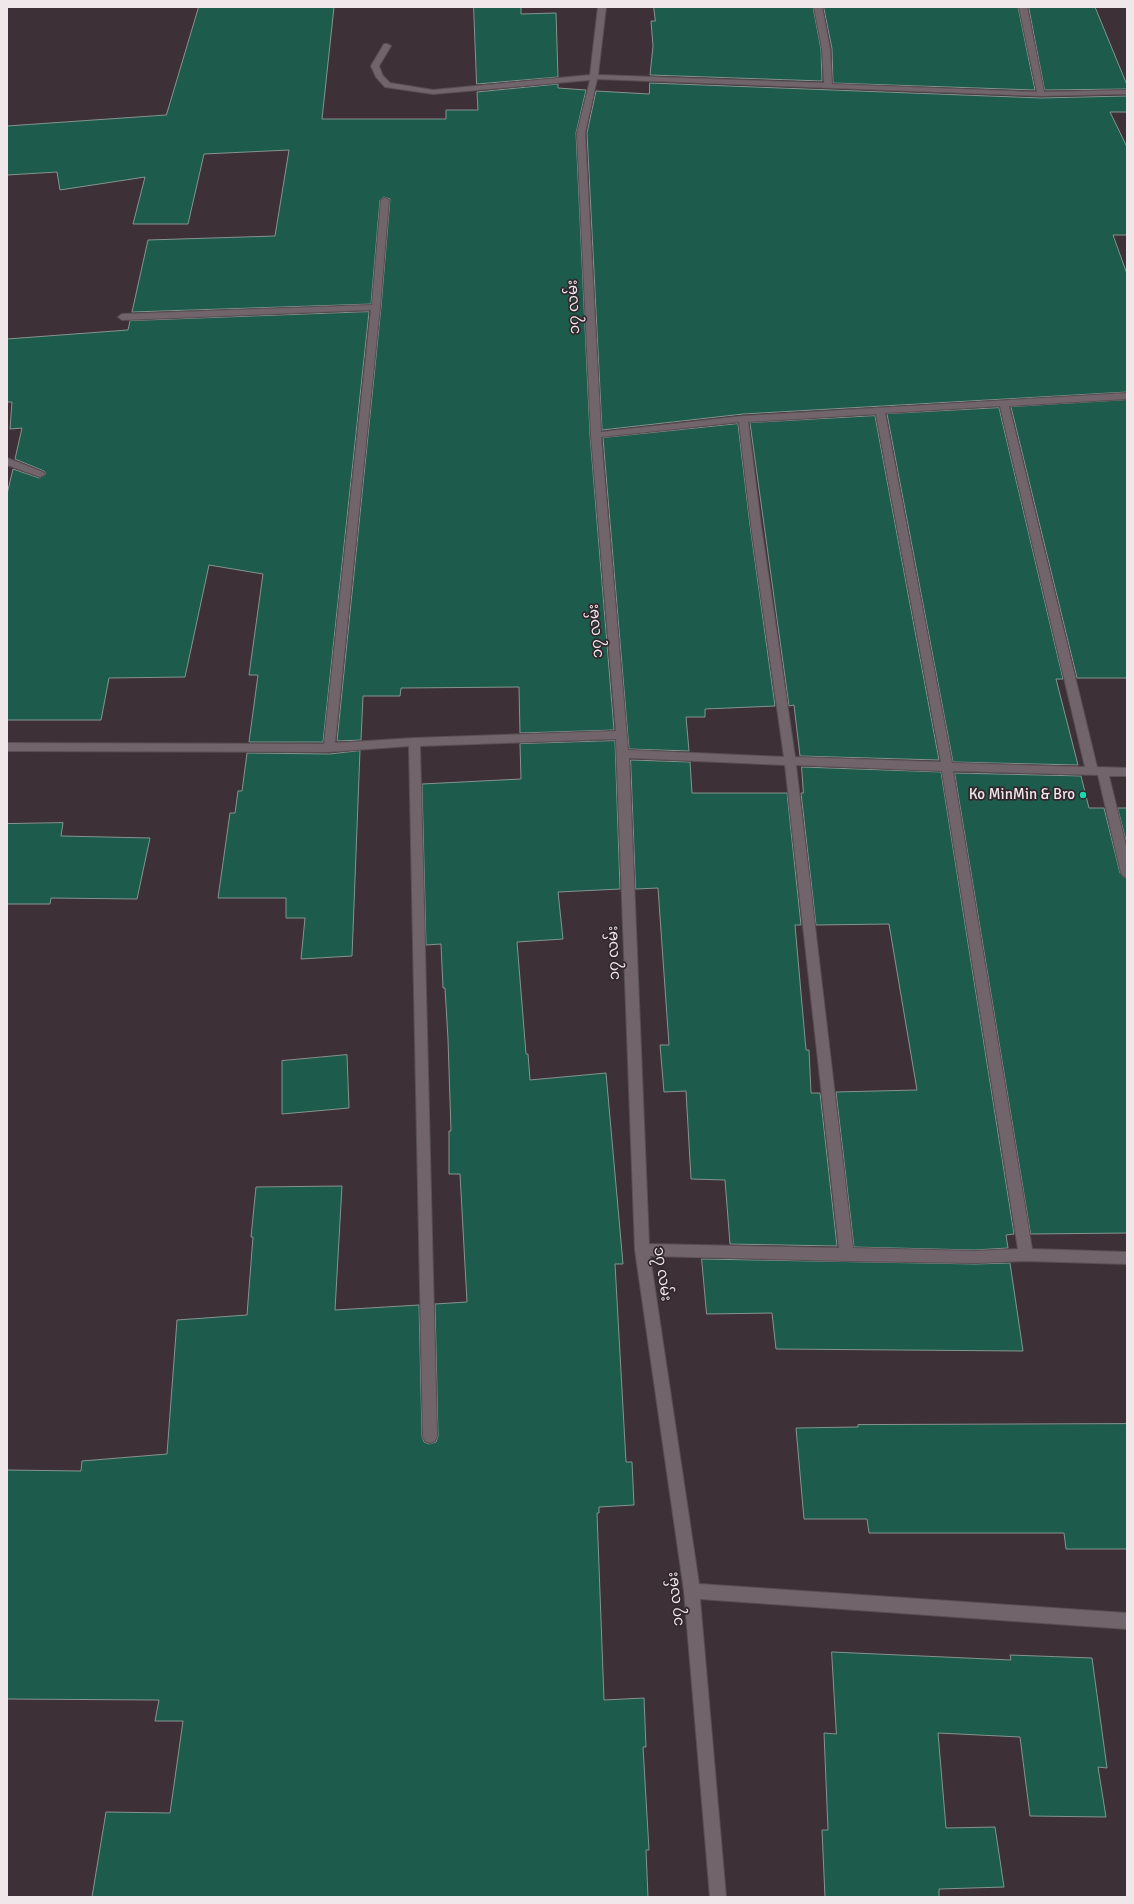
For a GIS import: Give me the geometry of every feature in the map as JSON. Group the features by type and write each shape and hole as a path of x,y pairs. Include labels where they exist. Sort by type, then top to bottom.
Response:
{"street":[{"name":"၁၇ လမ်း","path":"602,7 594,77 581,133 596,435 620,735 623,754 642,1250 692,1591 718,1897"},
{"path":"818,7 826,49 828,87"},
{"path":"1023,7 1041,94"},
{"path":"387,46 374,66 380,77 388,85 433,92 594,77 1041,94 1127,92"},
{"path":"329,748 376,307 385,200"},
{"path":"122,317 376,307"},
{"path":"596,435 743,419 1127,396"},
{"path":"1004,403 1097,771 1127,873"},
{"path":"880,411 947,767 1026,1255"},
{"path":"743,419 756,525 790,761 847,1255"},
{"path":"7,461 40,474"},
{"path":"7,747 329,748 414,742 620,735"},
{"path":"414,742 430,1436"},
{"path":"623,754 947,767 1127,772"},
{"path":"642,1250 847,1255 975,1257 1026,1255 1127,1258"},
{"path":"692,1591 1127,1621"}],"building":[{"path":"199,7 334,7 322,119 446,119 446,110 478,110 477,92 558,84 558,88 586,90 576,133 590,435 614,730 520,733 519,687 401,688 400,696 363,696 361,740 337,741 381,307 390,199 384,197 380,200 371,304 132,312 148,240 275,236 289,150 204,154 188,224 133,224 145,177 60,190 57,172 7,175 7,126 166,115"},
{"path":"474,7 521,7 521,14 556,13 558,77 477,84"},
{"path":"654,7 813,7 821,49 822,81 650,75 653,46 651,21 655,21"},
{"path":"824,7 1018,7 1035,90 833,83 832,49"},
{"path":"1029,7 1095,7 1127,85 1127,89 1045,90"},
{"path":"650,83 1041,98 1127,96 1127,112 1110,112 1127,147 1127,235 1113,235 1127,274 1127,392 743,414 602,430 587,133 596,91 649,94"},
{"path":"369,312 323,742 249,742 258,675 249,675 263,574 209,565 185,677 109,678 101,720 7,720 7,494 13,469 39,478 46,474 44,471 15,459 22,428 10,429 12,402 7,402 7,339 128,330 130,321"},
{"path":"1127,400 1127,678 1077,678 1011,407"},
{"path":"999,408 1063,679 1056,679 1078,765 953,762 887,414"},
{"path":"875,416 939,760 800,756 794,705 789,706 750,423"},
{"path":"738,424 750,525 775,706 705,709 705,717 686,717 689,751 629,749 603,438"},
{"path":"615,741 620,889 558,892 563,939 517,942 526,1054 528,1054 530,1080 606,1073 623,1264 615,1264 626,1462 632,1462 634,1505 599,1507 599,1513 597,1513 604,1700 644,1698 646,1747 643,1747 649,1850 646,1850 648,1897 92,1897 106,1812 170,1813 183,1721 155,1721 159,1700 7,1699 7,1470 81,1471 82,1461 167,1454 177,1320 247,1315 253,1237 251,1237 256,1187 342,1186 335,1310 419,1305 422,1436 424,1442 429,1444 436,1442 438,1436 435,1304 467,1302 460,1174 449,1174 449,1131 451,1131 448,1039 445,988 443,988 441,944 426,945 422,784 521,779 520,744"},
{"path":"360,751 352,956 301,959 305,918 286,918 286,898 218,898 230,813 235,813 238,791 242,791 247,753 329,754"},
{"path":"631,760 690,762 692,793 787,793 801,925 795,925 806,1050 809,1050 811,1093 820,1093 837,1246 730,1244 725,1180 691,1179 686,1091 664,1092 660,1045 669,1045 658,888 636,889"},
{"path":"802,767 941,772 1014,1234 1006,1235 1008,1248 975,1250 854,1247 836,1092 917,1090 889,924 816,925 801,793 803,793"},
{"path":"955,773 1081,776 1089,808 1104,808 1120,873 1127,879 1127,1233 1031,1234"},
{"path":"1118,808 1127,808 1127,844"},
{"path":"63,823 61,836 150,838 137,899 51,898 50,904 7,904 7,824"},
{"path":"347,1055 349,1108 282,1114 282,1061"},
{"path":"702,1259 975,1264 1010,1263 1023,1351 776,1349 772,1313 707,1314"},
{"path":"1127,1424 1127,1549 1066,1549 1064,1533 869,1533 867,1519 804,1519 796,1428 858,1427 858,1425"},
{"path":"832,1652 1011,1660 1010,1655 1092,1658 1107,1768 1098,1767 1106,1817 1030,1816 1020,1737 938,1733 946,1828 995,1827 1004,1887 939,1889 939,1897 825,1897 822,1830 828,1830 824,1733 836,1734"}],"place":[{"name":"Ko MinMin & Bro","path":"1083,795"}]}
